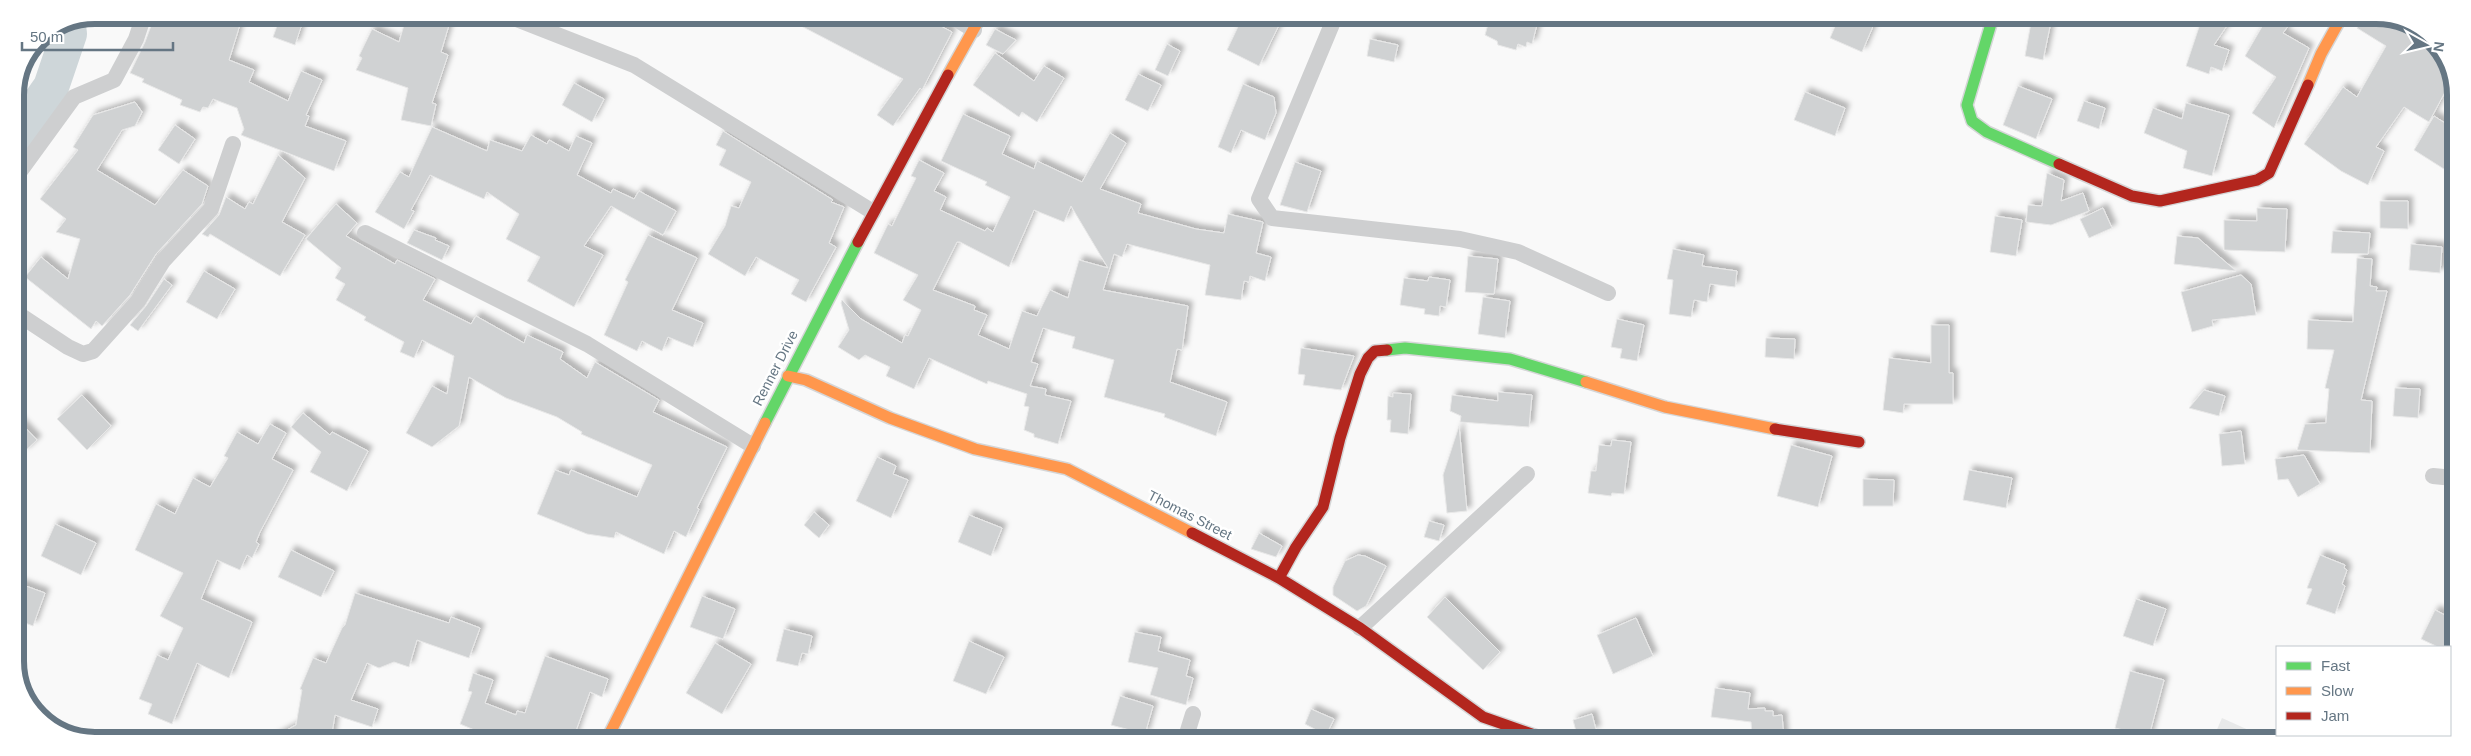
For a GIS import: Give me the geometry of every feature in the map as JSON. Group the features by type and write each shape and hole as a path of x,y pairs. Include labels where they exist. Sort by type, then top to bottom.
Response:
{"street":[{"path":"24,166 74,97 114,80 136,39 141,24"},
{"path":"527,24 634,65 873,212"},
{"name":"Renner Drive","path":"610,732 752,446 873,212 977,24"},
{"path":"1332,24 1260,199 1272,218 1460,239 1518,252 1608,293"},
{"path":"1991,24 1967,105 1972,120 1987,132 2132,196 2160,201 2257,180 2269,173 2321,54 2338,24"},
{"path":"24,318 68,347 83,354 93,351 138,301 163,261 211,209 233,144"},
{"path":"365,233 587,344 752,446"},
{"path":"1279,578 1296,547 1323,507 1340,438 1360,374 1374,351 1405,348 1510,359 1665,407 1785,431 1860,442"},
{"name":"Thomas Street","path":"788,376 806,380 890,418 975,449 1068,469 1279,578 1360,628 1483,717 1527,732"},
{"path":"1360,628 1527,474"},
{"path":"2433,476 2447,477"},
{"path":"1187,732 1193,714"}],"shaded area":[{"path":"2222,718 2253,732 2216,732"}],"building":[{"path":"152,24 240,24 229,60 254,70 249,82 288,101 301,71 322,80 306,115 309,116 305,126 346,141 334,171 241,135 244,129 237,108 213,99 208,108 203,107 200,112 180,105 182,100 142,82 144,79 130,73"},
{"path":"278,24 302,24 295,45 273,37"},
{"path":"404,24 449,24 441,52 448,55 432,103 436,104 431,126 401,120 408,88 356,70 362,58 359,56 372,29 399,42"},
{"path":"797,24 937,24 952,32 922,90 920,88 893,126 877,115 903,79"},
{"path":"1239,24 1280,24 1259,66 1227,50"},
{"path":"1488,24 1537,24 1532,44 1527,42 1526,47 1518,44 1516,50 1498,45 1497,41 1485,35"},
{"path":"1836,24 1874,24 1862,52 1830,38"},
{"path":"2031,24 2051,24 2043,60 2025,56"},
{"path":"2200,24 2228,24 2214,45 2229,50 2222,71 2211,67 2209,74 2186,66"},
{"path":"2264,24 2290,24 2283,33 2309,48 2274,128 2252,113 2276,77 2245,56"},
{"path":"2360,24 2386,24 2404,29 2416,36 2433,51 2438,59 2447,89 2429,122 2404,107 2376,147 2384,151 2368,185 2341,171 2304,144 2343,87 2357,97 2386,46 2357,28"},
{"path":"995,29 1016,40 1003,54 986,45"},
{"path":"1370,39 1398,45 1394,62 1367,56"},
{"path":"1167,44 1180,51 1168,76 1155,70"},
{"path":"995,53 1034,81 1044,66 1064,78 1037,122 1022,112 1019,117 973,85"},
{"path":"1138,74 1161,85 1148,111 1125,100"},
{"path":"574,83 604,99 592,122 562,105"},
{"path":"1243,84 1274,97 1276,113 1265,140 1241,130 1231,153 1218,147"},
{"path":"2018,86 2052,99 2036,139 2003,125"},
{"path":"1805,92 1845,108 1835,136 1794,120"},
{"path":"2084,101 2105,108 2099,129 2077,121"},
{"path":"135,102 142,112 135,126 122,130 97,170 155,205 183,170 208,186 202,204 156,254 130,295 102,326 96,321 91,329 25,277 41,257 68,279 80,239 56,232 66,219 40,199 78,150 73,147 93,115"},
{"path":"2186,103 2229,115 2212,176 2183,168 2187,151 2144,133 2153,108 2182,119"},
{"path":"963,114 1010,136 1002,154 1034,169 1037,161 1082,182 1110,133 1126,143 1100,189 1141,204 1138,213 1196,229 1224,233 1228,214 1263,222 1256,253 1271,257 1265,281 1250,276 1249,282 1244,281 1241,300 1205,295 1210,265 1127,244 1122,257 1114,254 1103,290 1188,306 1182,350 1177,349 1170,382 1227,402 1216,436 1164,417 1165,414 1104,397 1114,360 1072,348 1075,337 1043,328 1031,362 1038,364 1030,386 1046,389 1045,395 1071,401 1058,444 1034,437 1034,434 1024,430 1029,407 1024,406 1027,394 988,381 987,384 929,358 914,389 886,376 890,367 865,355 859,360 838,347 849,330 841,303 842,300 861,319 902,343 905,335 908,336 921,310 903,300 918,275 874,253 888,224 892,226 916,178 911,176 919,160 944,173 934,191 946,197 940,210 985,231 987,228 993,232 1010,197 985,185 987,182 941,161","holes":["1071,206 1108,268 1079,260 1068,298 1050,290 1037,316 1022,311 1009,349 978,335 987,315 974,310 975,306 933,290 957,242 1009,267 1034,210 1064,222"]},
{"path":"2434,116 2447,124 2447,171 2414,150"},
{"path":"175,125 195,139 179,164 158,150"},
{"path":"432,127 487,151 490,140 522,151 531,135 547,144 549,140 569,151 576,136 592,143 577,175 611,193 613,189 634,199 639,191 676,211 663,235 611,206 584,246 603,255 574,307 527,281 540,257 506,239 519,214 487,192 484,199 430,175 411,210 414,211 404,229 375,212 400,172 409,177"},
{"path":"723,131 833,200 831,202 844,207 829,243 836,247 806,302 791,294 799,280 756,257 745,276 708,254 725,226 731,206 739,208 751,182 719,165 726,150 716,145"},
{"path":"278,155 305,178 282,222 305,235 280,276 210,234 208,237 202,234 219,215 226,197 245,209 249,202 253,204"},
{"path":"1295,162 1321,171 1307,212 1280,205"},
{"path":"2047,173 2064,180 2061,201 2083,193 2089,211 2051,225 2026,222 2028,205 2042,206"},
{"path":"2380,201 2408,201 2408,229 2380,228"},
{"path":"336,204 357,223 346,236 395,264 397,260 435,279 423,300 471,324 476,316 524,343 527,335 563,352 560,359 587,378 595,362 659,400 653,412 727,447 697,508 699,509 686,537 674,531 664,554 616,532 614,538 587,534 537,514 555,470 569,475 571,470 637,497 652,465 581,434 582,432 557,417 506,398 469,377 459,426 432,447 406,433 432,386 447,394 454,356 422,340 414,358 400,352 404,342 364,320 366,317 336,300 345,284 335,278 341,268 306,239"},
{"path":"2103,208 2112,228 2089,238 2080,219"},
{"path":"2257,208 2287,209 2285,252 2224,250 2224,220 2257,221"},
{"path":"1995,216 2022,220 2016,256 1990,252"},
{"path":"414,230 436,238 435,240 449,246 442,260 407,243"},
{"path":"2333,231 2370,233 2368,254 2331,253"},
{"path":"648,235 697,258 672,310 703,323 693,347 668,337 662,351 642,341 637,351 604,335 628,282 625,280"},
{"path":"2177,236 2198,238 2236,271 2174,264"},
{"path":"2411,244 2442,247 2440,273 2409,270"},
{"path":"1673,249 1704,255 1702,266 1737,271 1735,287 1710,284 1707,302 1694,300 1691,317 1669,314 1673,280 1667,279"},
{"path":"1468,256 1498,259 1494,294 1465,292"},
{"path":"2357,258 2372,259 2370,286 2377,287 2376,291 2387,291 2361,400 2372,401 2370,453 2297,450 2305,424 2326,423 2329,389 2325,388 2334,350 2307,349 2308,320 2353,322"},
{"path":"204,271 235,289 217,319 186,302"},
{"path":"2241,275 2251,284 2256,315 2212,320 2213,326 2192,332 2181,292"},
{"path":"1429,277 1450,280 1446,307 1440,306 1439,316 1424,314 1425,309 1400,305 1404,278 1428,281"},
{"path":"164,279 172,285 138,331 130,325 146,306"},
{"path":"1483,297 1510,301 1505,338 1478,334"},
{"path":"1617,319 1644,325 1637,361 1620,358 1622,349 1611,347"},
{"path":"1931,325 1949,325 1949,373 1953,373 1953,404 1904,404 1903,413 1883,410 1889,358 1931,363"},
{"path":"1766,338 1795,339 1794,359 1765,357"},
{"path":"1301,348 1354,356 1341,390 1303,385 1305,375 1298,374"},
{"path":"2395,388 2420,389 2418,418 2393,416"},
{"path":"2204,390 2225,396 2219,416 2189,408"},
{"path":"1498,392 1532,395 1529,427 1460,422 1461,416 1450,411 1452,395 1498,401"},
{"path":"1393,393 1411,394 1408,434 1390,432 1391,420 1387,420 1388,396 1393,397"},
{"path":"82,395 111,426 87,450 57,419"},
{"path":"303,413 330,435 332,432 368,451 347,491 310,472 321,452 291,427"},
{"path":"270,424 286,433 272,459 293,470 260,532 256,542 259,544 252,558 247,555 240,570 217,560 201,599 252,622 229,678 197,663 172,724 148,714 152,704 139,699 157,655 168,660 183,628 160,616 183,573 135,550 156,504 175,514 193,478 210,487 228,458 224,456 237,432 258,444"},
{"path":"24,426 37,440 24,452"},
{"path":"1459,426 1467,511 1447,513 1443,475"},
{"path":"2241,431 2245,464 2222,466 2219,434"},
{"path":"1612,440 1631,442 1624,494 1612,493 1611,496 1588,493 1591,471 1596,471 1599,445 1611,446"},
{"path":"1791,445 1832,456 1818,507 1777,496"},
{"path":"2304,455 2320,484 2298,497 2288,479 2278,480 2275,459"},
{"path":"877,457 896,466 893,474 908,480 891,518 856,501"},
{"path":"1969,470 2012,478 2006,508 1963,500"},
{"path":"1863,479 1894,480 1893,506 1863,506"},
{"path":"814,512 829,525 819,538 804,525"},
{"path":"969,515 1002,528 991,556 958,542"},
{"path":"1429,521 1444,525 1439,541 1424,537"},
{"path":"55,524 96,543 81,575 41,556"},
{"path":"1259,533 1282,546 1276,557 1251,549"},
{"path":"291,550 334,571 321,597 278,577"},
{"path":"1358,555 1365,556 1386,566 1366,606 1357,611 1333,595 1333,587 1345,561"},
{"path":"2320,555 2345,565 2344,568 2347,570 2342,584 2345,586 2335,614 2306,604 2312,589 2307,588"},
{"path":"24,585 45,593 33,626 24,622"},
{"path":"355,593 449,623 451,617 480,628 469,658 417,640 409,667 394,662 379,668 367,663 351,700 378,709 372,727 335,715 332,732 283,732 296,725 302,690 300,689 313,658 326,663 345,625"},
{"path":"702,596 735,609 723,639 690,627"},
{"path":"1445,597 1500,652 1483,670 1427,617"},
{"path":"2136,599 2166,609 2153,646 2123,636"},
{"path":"2435,610 2447,616 2447,646 2436,646 2421,639"},
{"path":"1636,618 1653,656 1613,674 1597,635"},
{"path":"784,629 812,636 808,654 802,653 798,666 776,661"},
{"path":"1135,632 1161,637 1158,651 1190,660 1186,676 1193,678 1186,705 1150,695 1158,668 1128,662"},
{"path":"969,641 1004,657 986,694 953,681"},
{"path":"715,643 751,664 722,714 686,693"},
{"path":"545,656 608,679 602,697 590,692 576,732 479,732 460,724 472,692 468,691 473,673 493,680 485,703 516,715 517,711 525,713"},
{"path":"2130,671 2164,680 2150,732 2132,732 2115,728"},
{"path":"1715,688 1750,693 1748,709 1765,708 1765,711 1773,711 1773,716 1782,715 1783,732 1752,732 1751,722 1711,717"},
{"path":"1120,696 1153,706 1146,732 1137,732 1111,725"},
{"path":"1311,709 1334,719 1328,732 1320,732 1305,724"},
{"path":"1592,714 1596,730 1576,732 1573,720"}],"waterway":[{"path":"24,125 51,87 69,34 68,29"}],"traffic: fast":[{"path":"1991,24 1967,105 1972,121 1987,132 2059,164"},
{"path":"765,423 858,242"},
{"path":"1387,350 1405,348 1510,359 1586,382"}],"traffic: slow":[{"path":"948,75 977,24"},
{"path":"2308,85 2321,54 2338,24"},
{"path":"788,376 806,380 890,418 975,449 1067,469 1192,533"},
{"path":"1586,382 1665,407 1775,429"},
{"path":"610,732 765,423"}],"traffic: jam":[{"path":"858,242 948,75"},
{"path":"2059,164 2132,196 2160,201 2257,180 2269,173 2308,85"},
{"path":"1279,578 1296,547 1323,507 1340,438 1360,374 1368,358 1375,351 1387,350"},
{"path":"1775,429 1859,442"},
{"path":"1192,533 1279,578 1360,628 1483,717 1526,732"}]}
